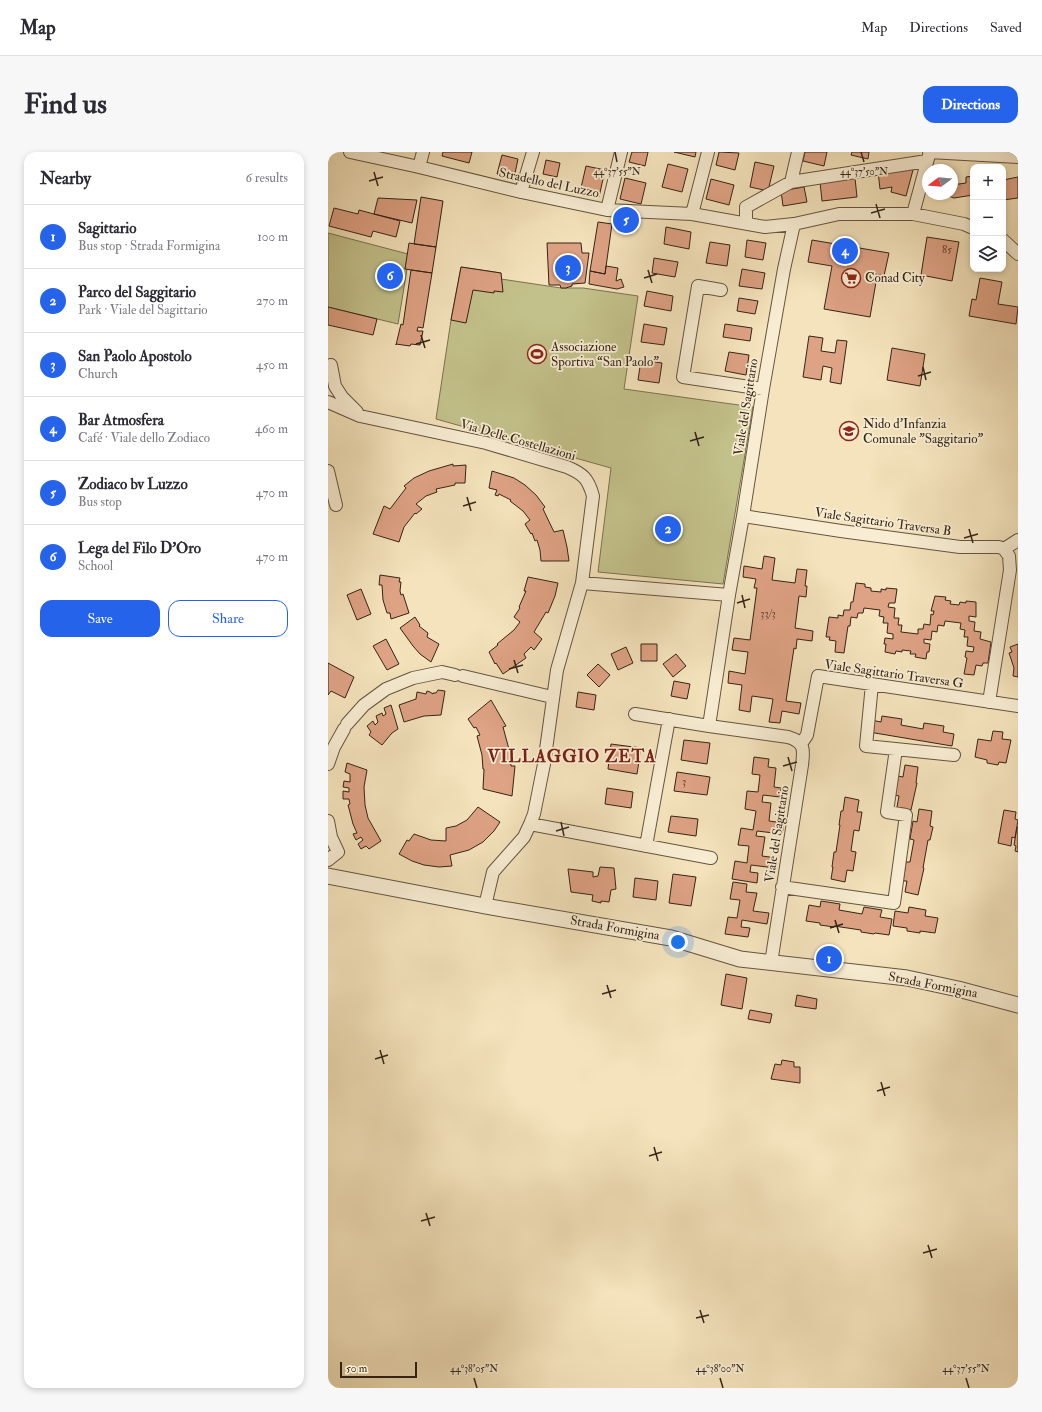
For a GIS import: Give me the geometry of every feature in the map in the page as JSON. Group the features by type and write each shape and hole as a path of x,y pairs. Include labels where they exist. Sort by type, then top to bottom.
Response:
{"street":[{"name":"Stradello del Luzzo","path":"350,152 521,192 607,210 692,214 765,227 794,224 839,214 913,214 964,224 970,227"},
{"path":"419,167 423,152"},
{"path":"521,192 532,152"},
{"path":"607,210 621,152"},
{"path":"692,214 708,152"},
{"path":"792,182 798,152"},
{"path":"913,214 929,155"},
{"path":"746,223 746,207 792,182 929,155 1018,157"},
{"name":"Viale del Sagittario","path":"709,726 763,389 784,269 794,224"},
{"path":"1006,243 1018,254"},
{"path":"721,290 698,286 684,378 763,389"},
{"path":"328,383 331,378 330,361"},
{"path":"330,361 335,386 360,416"},
{"name":"Via Delle Costellazioni","path":"328,402 360,416 486,443 577,471 584,476 590,485 593,496 582,583 557,670 552,697 544,764 530,824 518,844 493,872 485,906"},
{"path":"328,471 336,505"},
{"name":"Viale Sagittario Traversa B","path":"743,516 960,547 1004,548"},
{"path":"989,702 1010,570 1009,556 1004,548 1018,540"},
{"path":"582,583 729,595"},
{"path":"328,764 334,747 346,727 364,705 386,689 413,678 442,672 552,697"},
{"name":"Viale Sagittario Traversa G","path":"801,744 807,735 818,676 1018,706"},
{"path":"872,684 866,746 954,755"},
{"path":"635,714 788,737 801,744"},
{"path":"646,846 670,719"},
{"name":"Viale del Sagittario","path":"771,963 802,765 803,756 801,744"},
{"path":"782,886 894,903 906,815 887,812 896,749"},
{"path":"328,821 338,852 328,860"},
{"path":"530,824 711,858"},
{"name":"Strada Formigina","path":"328,876 485,906 671,938 740,959 907,978 952,987 1018,1005"}],"shaded area":[{"path":"328,233 408,254 398,324 328,307"},
{"path":"461,267 501,273 501,279 561,288 583,288 638,296 624,389 753,407 723,584 598,572 611,468 436,419 451,320"}],"building":[{"path":"443,152 472,152 469,163 442,156"},
{"path":"632,152 648,152 645,166 629,162"},
{"path":"674,152 696,152 695,157"},
{"path":"719,152 739,153 735,170 716,165"},
{"path":"805,152 827,152 824,166 803,161"},
{"path":"852,152 869,152 868,159 851,155"},
{"path":"502,155 518,159 514,178 497,174"},
{"path":"546,160 560,163 557,177 543,174"},
{"path":"755,162 774,166 768,191 750,187"},
{"path":"668,164 688,169 682,192 662,187"},
{"path":"586,166 605,170 599,197 580,192"},
{"path":"906,168 913,170 906,196 891,192 892,187 880,189 878,171"},
{"path":"970,176 970,195 958,197 958,184 966,183 966,177"},
{"path":"1018,177 1018,198 1006,200 1006,179"},
{"path":"625,178 646,183 641,204 620,199"},
{"path":"855,178 857,197 822,201 820,182"},
{"path":"711,179 734,185 729,205 706,199"},
{"path":"804,187 807,202 783,206 781,191"},
{"path":"421,197 443,201 436,247 414,244"},
{"path":"378,198 417,200 412,223 374,214"},
{"path":"334,208 358,214 359,210 400,221 396,237 373,231 371,237 329,226"},
{"path":"598,222 612,224 605,274 590,271"},
{"path":"666,227 691,232 689,249 664,244"},
{"path":"927,237 959,242 952,281 921,275"},
{"path":"747,240 766,243 763,260 745,257"},
{"name":"Conad City","path":"812,240 889,253 884,276 870,273 870,277 876,282 870,317 824,309 832,266 808,262"},
{"path":"710,242 730,245 727,266 706,263"},
{"path":"409,243 436,247 432,273 405,269"},
{"path":"547,243 581,243 582,253 589,253 585,283 572,284 572,286 566,288 561,288 560,285 549,285"},
{"path":"654,258 678,262 675,277 652,273"},
{"path":"606,266 618,268 616,281 621,279 624,287 617,289 589,284 590,271 605,274"},
{"path":"461,267 501,273 503,292 494,291 494,293 473,290 466,323 451,320"},
{"path":"742,269 765,273 762,289 739,286"},
{"path":"411,270 432,273 423,328 418,327 417,331 423,331 420,345 411,344 410,346 396,344 401,324 403,325"},
{"path":"980,278 1002,282 998,304 1018,307 1016,324 969,316 972,299 976,300"},
{"path":"647,291 673,296 671,311 644,306"},
{"path":"739,298 758,301 755,314 737,311"},
{"path":"328,307 377,319 373,335 328,325"},
{"path":"644,324 667,328 664,345 641,342"},
{"path":"725,324 752,328 750,341 723,337"},
{"path":"809,336 823,338 821,351 835,353 837,340 847,341 841,384 830,382 832,368 823,366 821,380 803,377"},
{"path":"892,348 925,354 920,386 887,380"},
{"path":"729,352 749,355 746,375 725,371"},
{"path":"641,360 662,363 659,383 638,380"},
{"path":"453,464 453,466 466,465 465,483 455,483 455,485 436,489 437,492 426,496 416,504 422,509 416,514 415,513 404,527 399,542 373,534 384,506 390,509 406,488 404,486 414,478 429,471"},
{"path":"492,471 514,478 536,495 545,507 543,509 554,532 563,530 569,561 541,561 537,540 535,541 532,533 531,534 525,524 530,520 523,511 510,501 511,500 499,494 498,496 495,495 497,490 489,488"},
{"path":"764,556 775,558 772,580 795,583 797,569 807,570 805,586 807,586 806,597 799,596 795,628 813,631 812,641 797,639 796,649 794,648 786,701 801,703 799,714 782,711 780,723 769,722 773,699 752,696 750,712 739,710 742,685 728,683 729,671 745,674 748,652 732,650 734,638 750,640 757,588 754,588 756,579 743,577 744,566 762,569"},
{"path":"380,575 400,578 399,582 401,582 401,595 403,594 409,613 391,619 390,613 387,613 383,600 382,585 379,585"},
{"path":"528,577 558,583 555,596 548,613 546,612 534,632 542,639 534,650 531,647 524,654 526,658 503,674 496,663 495,664 489,652 514,630 520,622 514,617 520,608 519,607 526,591 524,591"},
{"path":"856,583 865,584 865,587 871,588 871,591 881,592 881,589 886,590 886,588 897,589 895,603 889,603 888,607 895,608 894,618 899,618 898,625 902,625 901,632 918,634 918,629 923,629 924,624 930,625 931,614 933,615 934,611 931,611 935,596 946,597 945,600 951,601 950,604 959,605 960,602 966,603 966,601 976,602 976,617 969,616 969,621 975,622 974,631 981,632 980,639 991,642 988,663 983,663 982,666 976,665 974,675 964,674 967,658 965,657 966,651 973,652 974,647 967,646 968,637 964,637 965,630 960,629 961,623 945,621 944,626 938,625 937,632 932,631 931,640 924,639 924,643 930,644 926,659 915,657 916,654 910,654 911,651 896,651 895,654 885,652 885,638 893,639 893,634 887,633 888,623 883,623 884,617 879,616 880,610 864,608 863,613 858,613 857,618 851,617 850,626 848,626 844,653 835,652 836,641 829,640 830,637 826,637 829,617 838,618 838,615 843,616 844,610 850,610"},
{"path":"361,589 371,614 357,620 347,595"},
{"path":"415,617 420,625 419,626 428,633 427,637 439,644 431,662 420,654 400,628"},
{"path":"386,639 399,664 387,670 373,646"},
{"path":"641,644 657,644 657,661 641,661"},
{"path":"1018,644 1018,677 1013,676 1014,668 1009,653 1012,652 1010,647"},
{"path":"626,647 633,663 618,670 611,654"},
{"path":"676,654 686,666 673,677 663,664"},
{"path":"328,663 354,677 345,698 331,691 328,695"},
{"path":"598,664 610,675 599,687 587,675"},
{"path":"674,681 690,684 687,699 671,696"},
{"path":"438,690 445,691 441,715 424,716 404,722 399,705 416,699 417,692 426,694 427,691 433,694"},
{"path":"578,692 596,695 594,710 576,707"},
{"path":"491,700 506,726 503,727 510,753 511,766 515,766 512,796 483,789 484,769 477,736 480,735 476,727 474,728 468,719"},
{"path":"391,705 398,729 392,733 382,745 369,735 371,732 367,726 373,721 375,725 378,722 376,716 382,713 383,716 386,714 384,708"},
{"path":"882,716 902,719 901,725 923,729 924,723 944,726 943,732 954,734 952,746 869,732 871,720 881,722"},
{"path":"993,731 1003,732 1002,739 1011,740 1006,763 999,762 998,765 987,763 987,760 975,757 978,739 991,741"},
{"path":"684,740 710,743 707,764 681,760"},
{"path":"611,744 641,748 637,774 608,769"},
{"path":"754,757 769,759 768,767 776,768 774,787 781,788 780,797 763,795 762,802 771,803 769,821 784,823 782,834 757,831 756,836 765,837 762,856 777,858 775,868 751,865 750,872 758,873 757,883 732,879 735,861 747,863 749,846 738,845 741,828 753,830 756,811 745,809 747,791 758,792 760,775 752,774"},
{"path":"347,763 367,770 364,787 365,805 368,818 381,841 369,849 366,846 361,849 358,844 363,840 361,837 356,840 353,834 357,833 348,805 350,804 349,799 343,799 343,791 349,792 349,788 343,787 344,781 350,782 350,774 345,772"},
{"path":"905,765 918,767 917,783 911,810 897,807 899,796 895,795 898,776 903,777"},
{"path":"677,772 710,777 707,795 674,791"},
{"path":"607,788 633,792 631,808 605,804"},
{"path":"845,797 859,800 857,812 862,812 859,831 854,830 851,851 856,852 853,871 847,870 845,882 831,879 841,811 843,811"},
{"path":"478,807 500,822 494,831 483,842 469,850 450,855 452,866 439,867 424,865 399,854 407,840 409,841 414,834 431,840 446,841 446,828 456,826 467,820"},
{"path":"919,809 932,811 930,826 933,827 930,840 928,840 918,895 905,892 907,881 903,881 906,862 910,862 914,840 910,839 913,821 917,822"},
{"path":"1004,810 1016,812 1015,819 1018,820 1015,838 1012,837 1011,846 998,843"},
{"path":"671,816 698,819 696,836 668,832"},
{"path":"1017,827 1018,852 1015,851 1016,846 1014,845"},
{"path":"600,867 614,868 616,889 611,890 609,902 601,901 601,903 592,901 593,895 571,892 568,869 593,872 593,877 598,876"},
{"path":"673,874 696,877 691,906 669,903"},
{"path":"635,878 658,881 656,900 633,897"},
{"path":"733,882 747,884 746,892 757,893 753,911 769,913 767,924 742,920 741,927 750,928 748,937 725,934 728,917 737,918 740,900 730,899"},
{"path":"821,901 840,904 839,910 862,914 864,907 882,910 880,917 892,919 889,935 861,932 861,930 820,925 820,923 806,921 809,905 820,907"},
{"path":"909,907 926,910 925,916 938,918 935,933 907,931 907,928 893,926 895,911 908,913"},
{"path":"726,974 747,978 742,1009 721,1005"},
{"path":"797,995 817,999 816,1009 795,1006"},
{"path":"750,1010 772,1014 770,1023 748,1019"},
{"path":"782,1060 794,1062 794,1067 800,1067 800,1083 771,1079 775,1064 781,1065"}],"place":[{"name":"Zodiaco bv Luzzo","path":"626,220"},
{"name":"Bar Atmosfera","path":"845,251"},
{"name":"San Paolo Apostolo","path":"568,268"},
{"name":"Lega del Filo D'Oro","path":"390,276"},
{"name":"Conad City","path":"851,278"},
{"name":"Associazione Sportiva “San Paolo”","path":"537,354"},
{"name":"Nido d'Infanzia Comunale \"Saggitario\"","path":"849,431"},
{"name":"Parco del Saggitario","path":"668,529"},
{"name":"Sagittario","path":"829,959"}],"district":[{"name":"VILLAGGIO ZETA","path":"572,756"}]}
